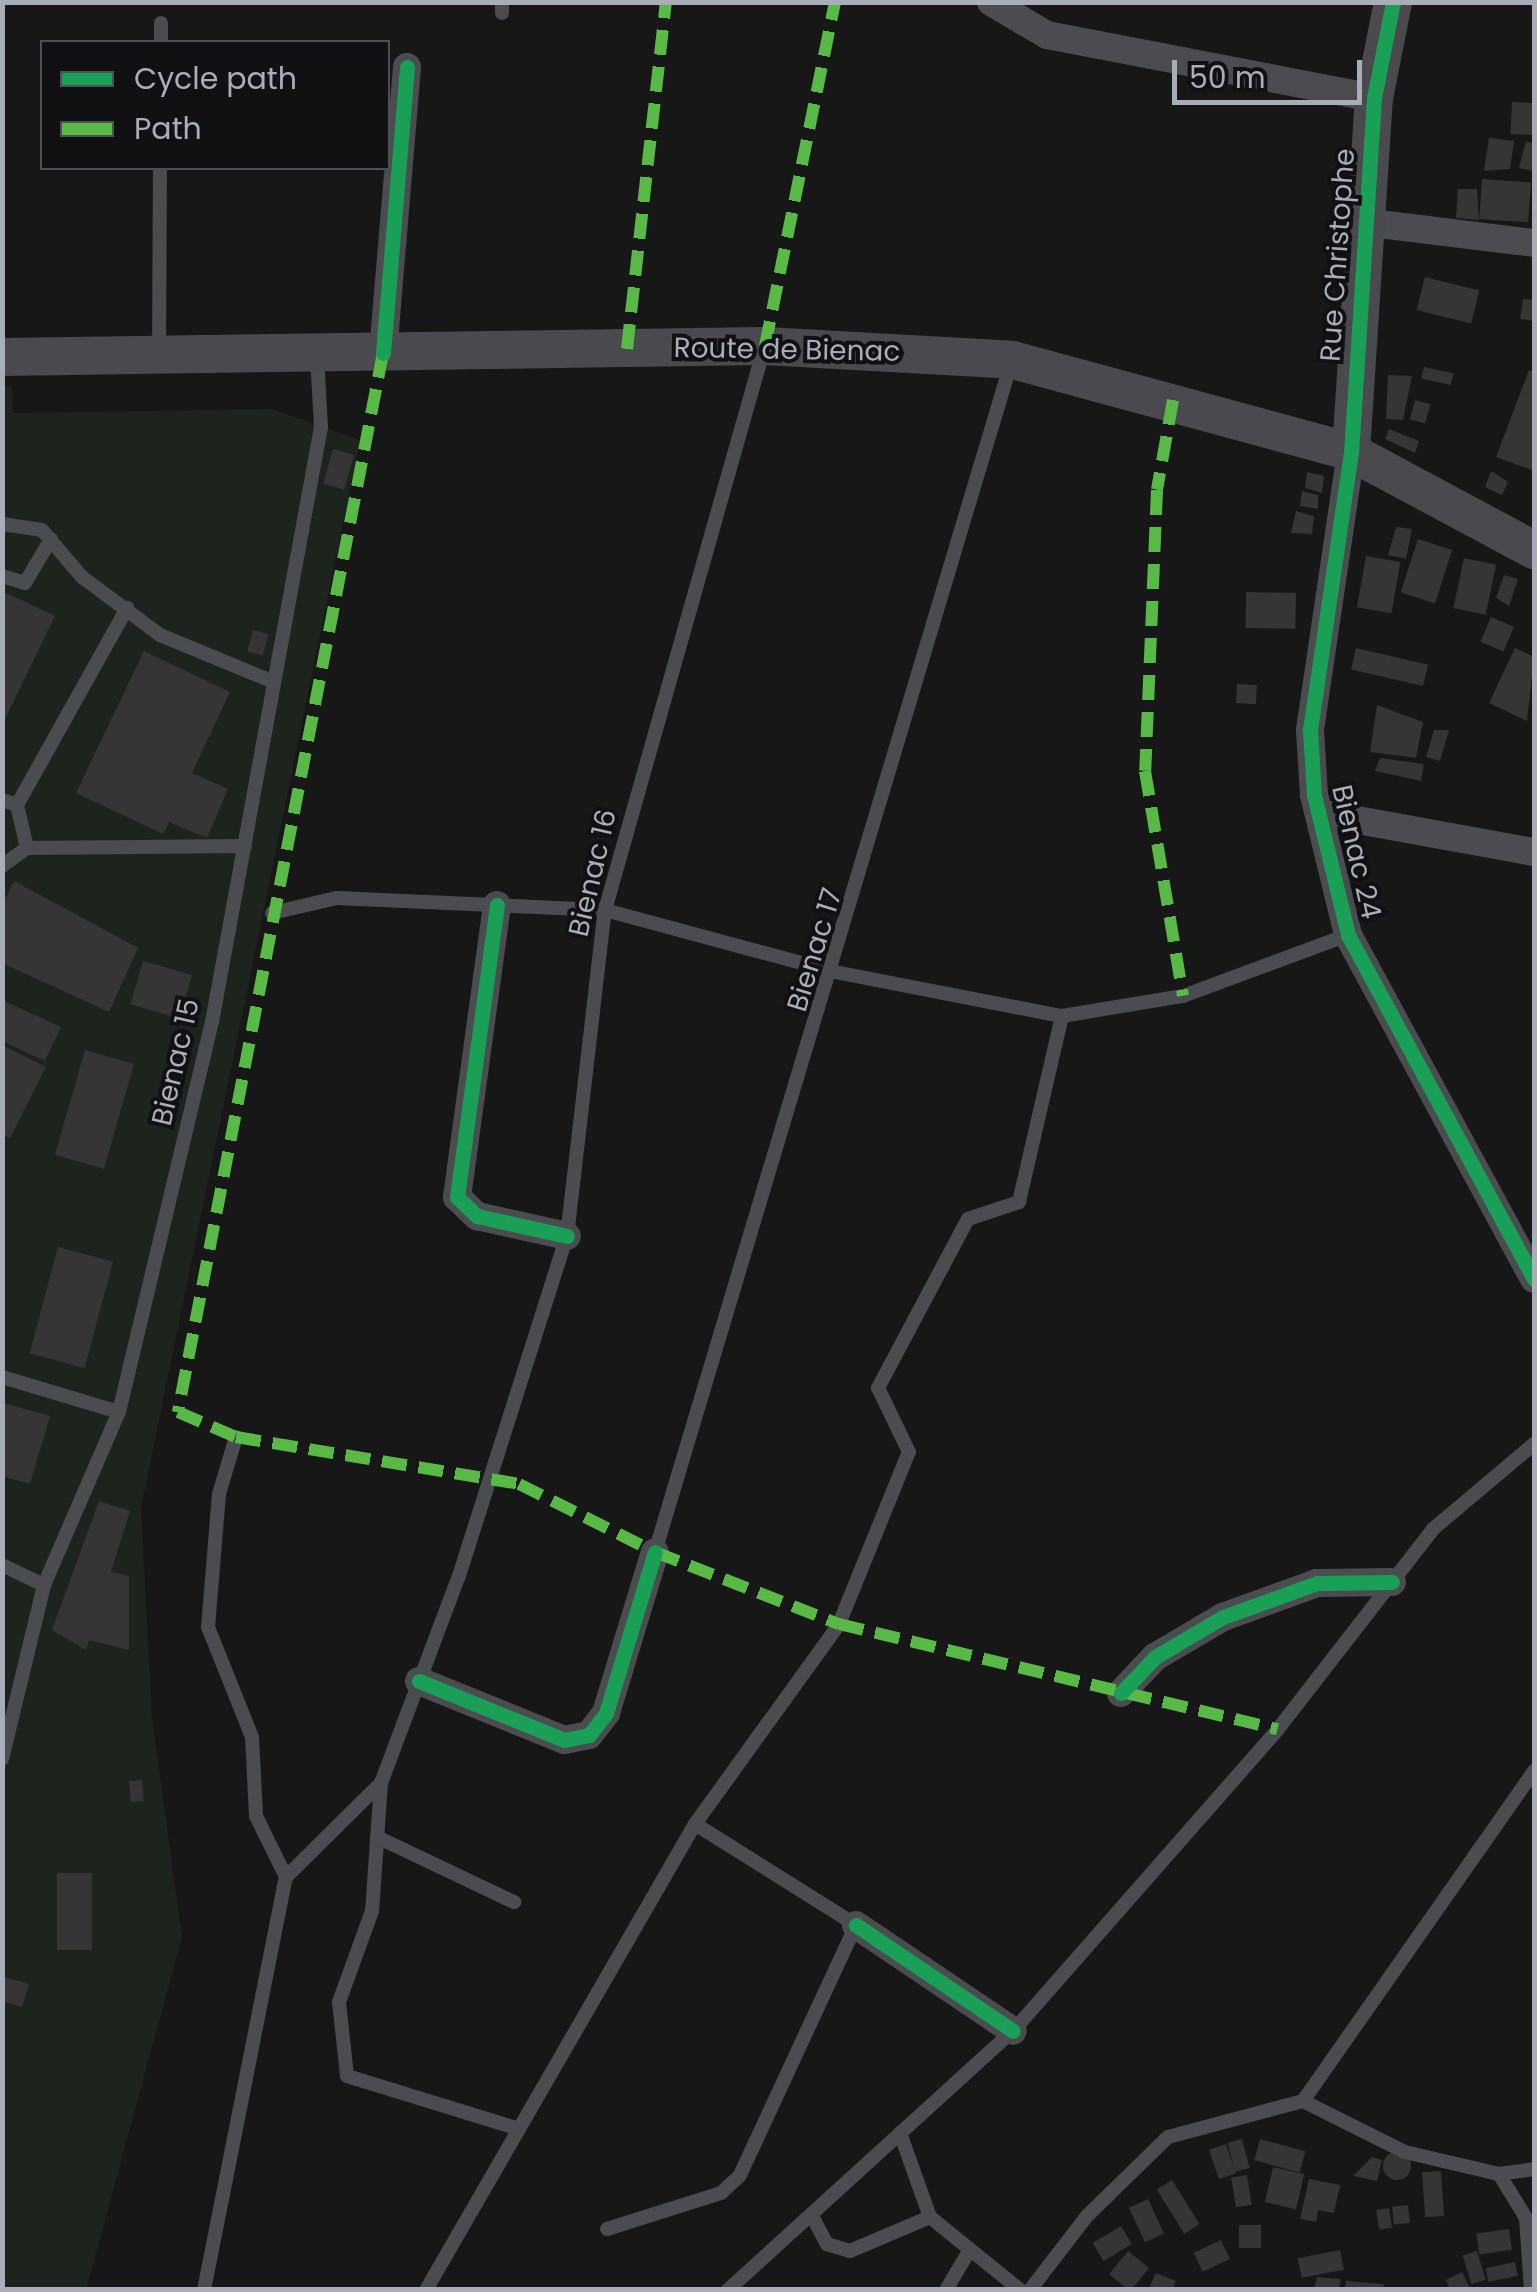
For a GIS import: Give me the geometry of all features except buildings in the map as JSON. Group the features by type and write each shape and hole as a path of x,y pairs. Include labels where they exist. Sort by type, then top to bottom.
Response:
{"main road":[{"name":"Rue Christophe","path":"1350,452 1374,98 1393,2"},
{"name":"Route de Bienac","path":"2,357 317,356 765,346 1013,360 1350,452 1534,550"}],"street":[{"path":"991,2 1047,35 1374,98"},
{"path":"383,353 407,67"},
{"path":"1363,222 1534,244"},
{"name":"Bienac 24","path":"1350,452 1310,730 1319,813 1348,935 1534,1279"},
{"path":"1319,813 1534,852"},
{"path":"497,905 458,1198 477,1216 567,1236"},
{"path":"419,1680 564,1740 590,1735 606,1713 655,1552"},
{"path":"1120,1693 1155,1657 1223,1617 1317,1584 1392,1582"},
{"path":"856,1924 1013,2030"}],"lane":[{"path":"161,23 161,40"},
{"path":"159,355 160,170"},
{"name":"Bienac 16","path":"381,1782 419,1680 567,1236 605,910 765,346"},
{"name":"Bienac 15","path":"2,1759 44,1585 119,1412 245,846 322,427 317,356"},
{"name":"Bienac 17","path":"655,1552 836,972 1013,360"},
{"path":"2,524 50,539 127,608 197,654 274,682"},
{"path":"2,576 24,583 50,539"},
{"path":"27,848 10,802 127,608"},
{"path":"2,866 27,848 245,846"},
{"path":"272,913 337,898 605,910 836,972 1062,1016 1182,996 1348,935"},
{"path":"426,2290 695,1824 839,1624 909,1452 878,1388 968,1219 1018,1202 1062,1016"},
{"path":"2,1377 119,1412"},
{"path":"236,1437 219,1494 208,1626 252,1737 256,1816 286,1877"},
{"path":"728,2290 1013,2030 1278,1729 1433,1529 1534,1444"},
{"path":"2,1565 44,1585"},
{"path":"1030,2290 1087,2216 1168,2137 1303,2102 1534,1771"},
{"path":"381,1782 372,1911 339,2002 347,2076 519,2128"},
{"path":"204,2290 286,1877 381,1782"},
{"path":"607,2228 722,2193 740,2175 856,1924 695,1824"},
{"path":"377,1837 514,1902"},
{"path":"1303,2102 1405,2152 1499,2174 1534,2168"},
{"path":"900,2133 930,2217 968,2253 1020,2290"},
{"path":"1499,2174 1526,2218 1531,2290"},
{"path":"812,2216 827,2244 850,2251 930,2217"},
{"path":"946,2290 968,2253"}],"shaded area":[{"path":"2,387 12,387 13,413 272,409 360,440 141,1508 152,1718 182,1937 86,2290 2,2289"}],"marked path":[{"path":"627,349 666,2"},
{"path":"765,346 835,2"},
{"path":"383,353 178,1412 236,1437 519,1484 655,1552 839,1624 1278,1729"},
{"path":"1173,400 1157,490 1145,771 1183,996"}],"cycle path":[{"path":"1393,2 1374,98 1351,452 1310,730 1314,795 1348,935 1534,1279"},
{"path":"383,353 407,67"},
{"path":"497,905 457,1197 477,1216 567,1236"},
{"path":"419,1681 564,1740 589,1735 606,1713 655,1552"},
{"path":"1121,1693 1155,1657 1223,1617 1317,1583 1392,1582"},
{"path":"856,1925 1013,2031"}]}
